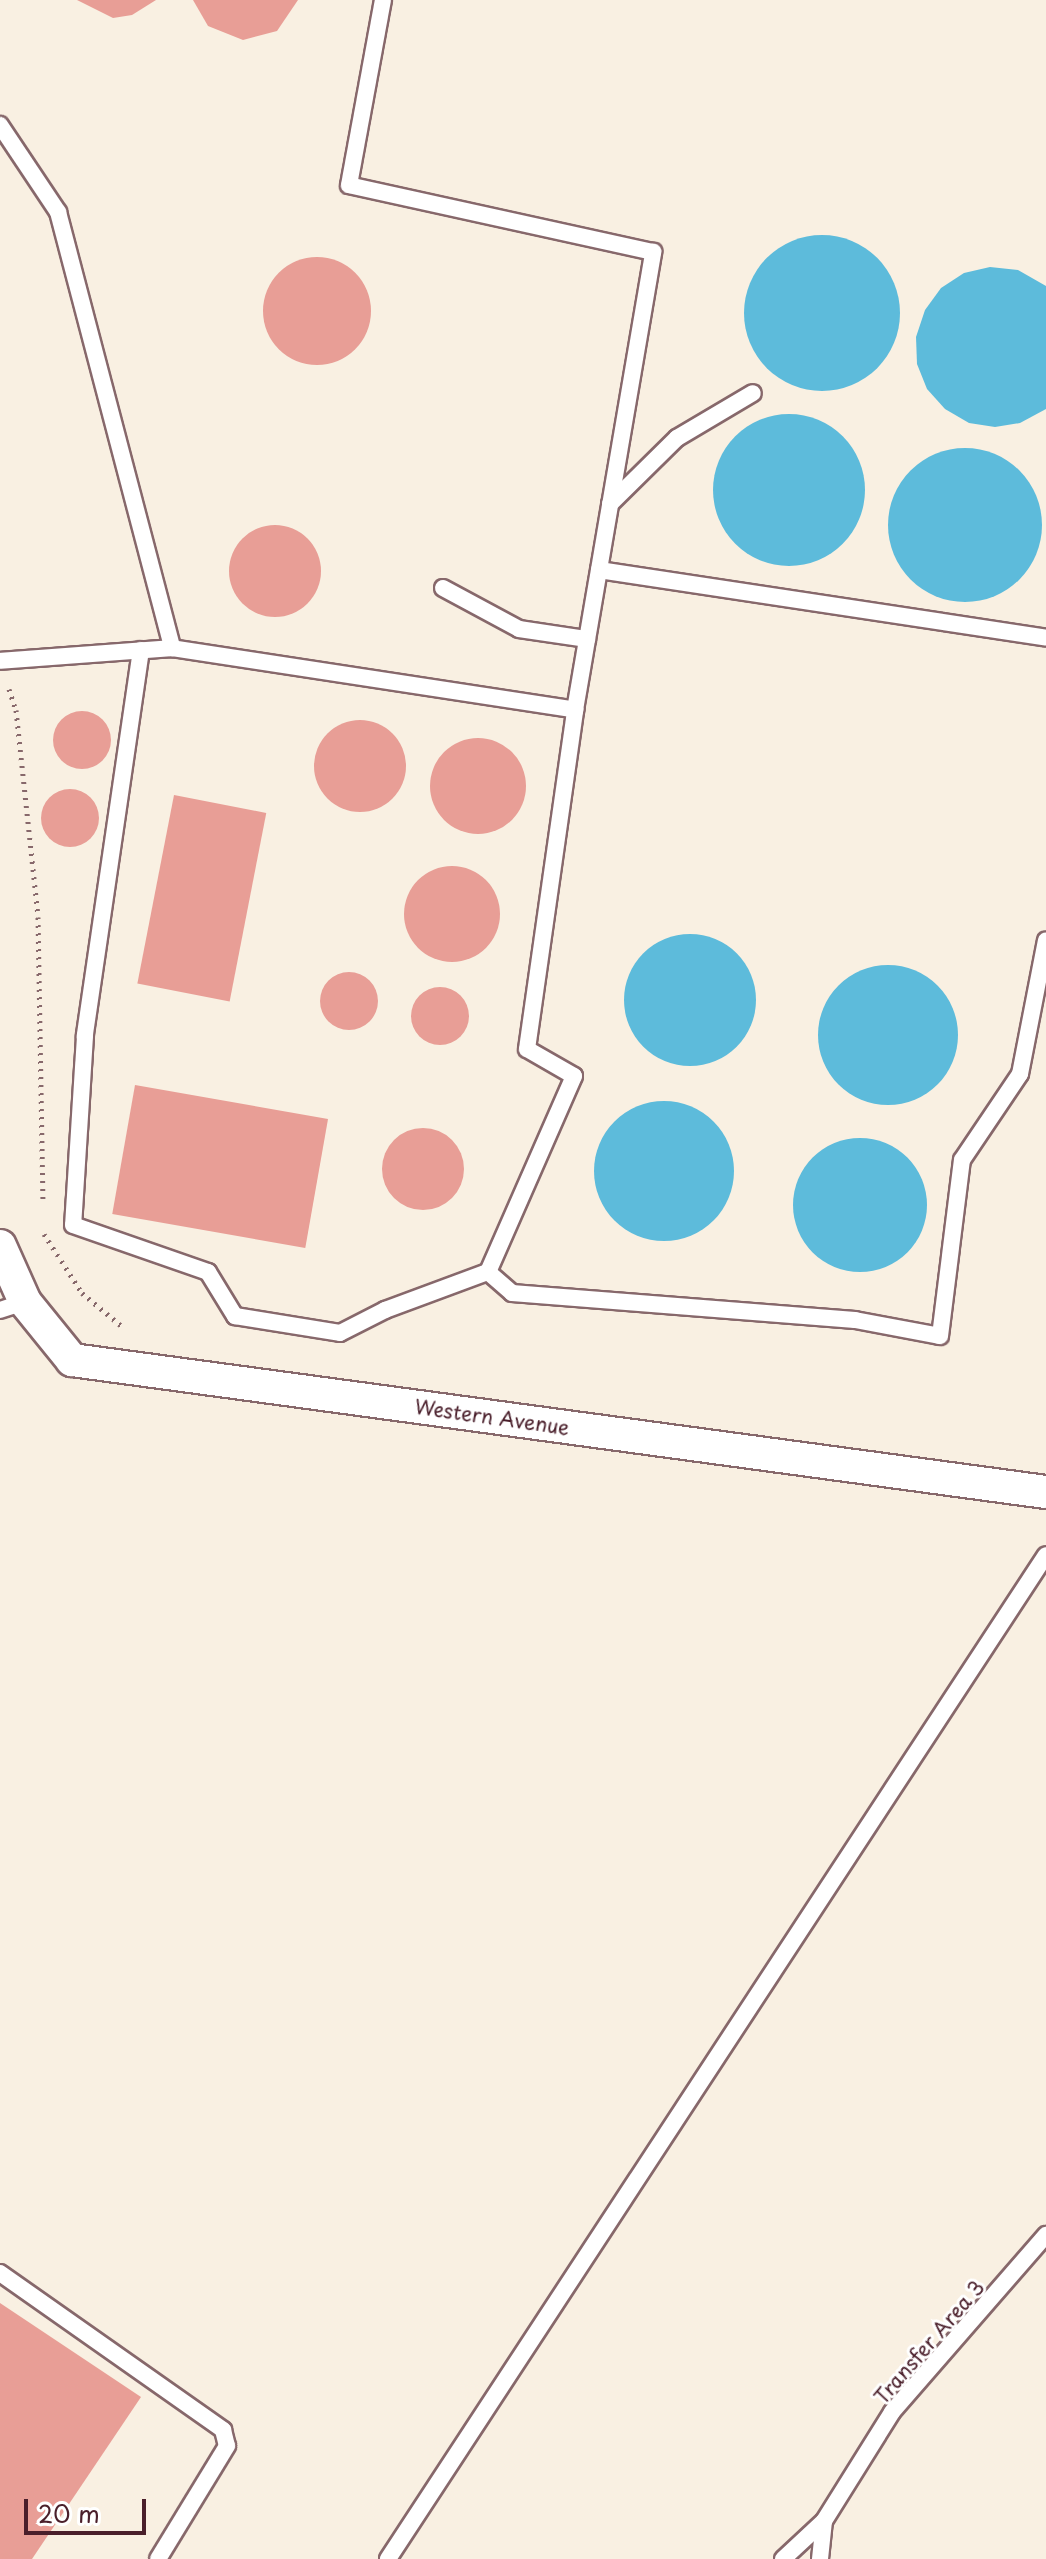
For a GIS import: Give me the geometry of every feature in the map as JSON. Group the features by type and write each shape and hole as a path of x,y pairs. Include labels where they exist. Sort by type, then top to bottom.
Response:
{"street":[{"name":"Western Avenue","path":"0,1246 13,1306 72,1360 1046,1492"}],"lane":[{"path":"141,650 85,1036 73,1225 208,1272 235,1316 340,1333 385,1310 488,1272 574,1076 527,1049 575,710 653,252 349,185 383,0"},
{"path":"0,125 58,212 172,648"},
{"path":"610,504 677,438 753,393"},
{"path":"599,570 1046,638"},
{"path":"443,588 519,629 587,639"},
{"path":"0,661 172,648 575,710"},
{"path":"488,1272 512,1293 855,1320 940,1336 962,1160 1020,1074 1046,940"},
{"path":"388,2559 1046,1555"},
{"name":"Transfer Area 3","path":"783,2559 824,2521 892,2412 1046,2235"},
{"path":"0,2273 223,2430 227,2446 158,2559"},
{"name":"Transfer Area 3","path":"820,2559 824,2521"}],"path":[{"path":"0,661 16,710 38,917 43,1210"},
{"path":"44,1225 44,1240 82,1293 122,1328 134,1331"}],"water":[{"path":"822,235 852,241 877,258 894,283 900,313 894,343 877,368 852,385 822,391 792,385 767,368 750,343 744,313 750,283 767,258 792,241"},
{"path":"990,267 1018,270 1046,286 1046,409 1020,423 995,427 969,423 945,409 927,389 917,364 916,337 925,310 941,288 964,273"},
{"path":"789,414 818,420 842,437 859,461 865,490 859,519 842,543 818,560 789,566 760,560 736,543 719,519 713,490 719,461 736,437 760,420"},
{"path":"965,448 995,454 1020,470 1036,495 1042,525 1036,555 1020,580 995,596 965,602 935,596 910,580 894,555 888,525 894,495 910,470 935,454"},
{"path":"690,934 715,939 736,954 751,975 756,1000 751,1025 736,1046 715,1061 690,1066 665,1061 644,1046 629,1025 624,1000 629,975 644,954 665,939"},
{"path":"888,965 915,971 937,986 952,1008 958,1035 952,1062 937,1084 915,1099 888,1105 861,1099 839,1084 824,1062 818,1035 824,1008 839,986 861,971"},
{"path":"664,1101 691,1106 714,1121 729,1144 734,1171 729,1198 714,1221 691,1236 664,1241 637,1236 614,1221 599,1198 594,1171 599,1144 614,1121 637,1106"},
{"path":"860,1138 886,1143 907,1158 922,1179 927,1205 922,1231 907,1252 886,1267 860,1272 834,1267 813,1252 798,1231 793,1205 798,1179 813,1158 834,1143"}],"building":[{"path":"77,0 156,0 132,15 113,18"},
{"path":"193,0 298,0 277,31 243,40 208,26"},
{"path":"317,257 338,261 355,273 367,290 371,311 367,332 355,349 338,361 317,365 296,361 279,349 267,332 263,311 267,290 279,273 296,261"},
{"path":"275,525 293,528 308,538 318,553 321,571 318,589 308,604 293,614 275,617 257,614 242,604 232,589 229,571 232,553 242,538 257,528"},
{"path":"82,711 103,719 111,740 103,761 82,769 61,761 53,740 61,719"},
{"path":"360,720 378,723 393,733 403,748 406,766 403,784 393,799 378,809 360,812 342,809 327,799 317,784 314,766 317,748 327,733 342,723"},
{"path":"478,738 496,742 512,752 522,768 526,786 522,804 512,820 496,830 478,834 460,830 444,820 434,804 430,786 434,768 444,752 460,742"},
{"path":"70,789 91,797 99,818 91,839 70,847 49,839 41,818 49,797"},
{"path":"174,795 266,813 230,1001 137,983"},
{"path":"452,866 470,870 486,880 496,896 500,914 496,932 486,948 470,958 452,962 434,958 418,948 408,932 404,914 408,896 418,880 434,870"},
{"path":"349,972 360,974 369,981 376,990 376,1012 369,1021 360,1028 349,1030 338,1028 329,1021 322,1012 320,1001 322,990 329,981 338,974"},
{"path":"440,987 461,995 469,1016 461,1037 440,1045 419,1037 411,1016 419,995"},
{"path":"135,1085 328,1119 305,1248 112,1214"},
{"path":"423,1128 439,1131 452,1140 461,1153 464,1169 461,1185 452,1198 439,1207 423,1210 407,1207 394,1198 385,1185 382,1169 385,1153 394,1140 407,1131"},
{"path":"0,2303 141,2397 32,2559 0,2559"}]}
